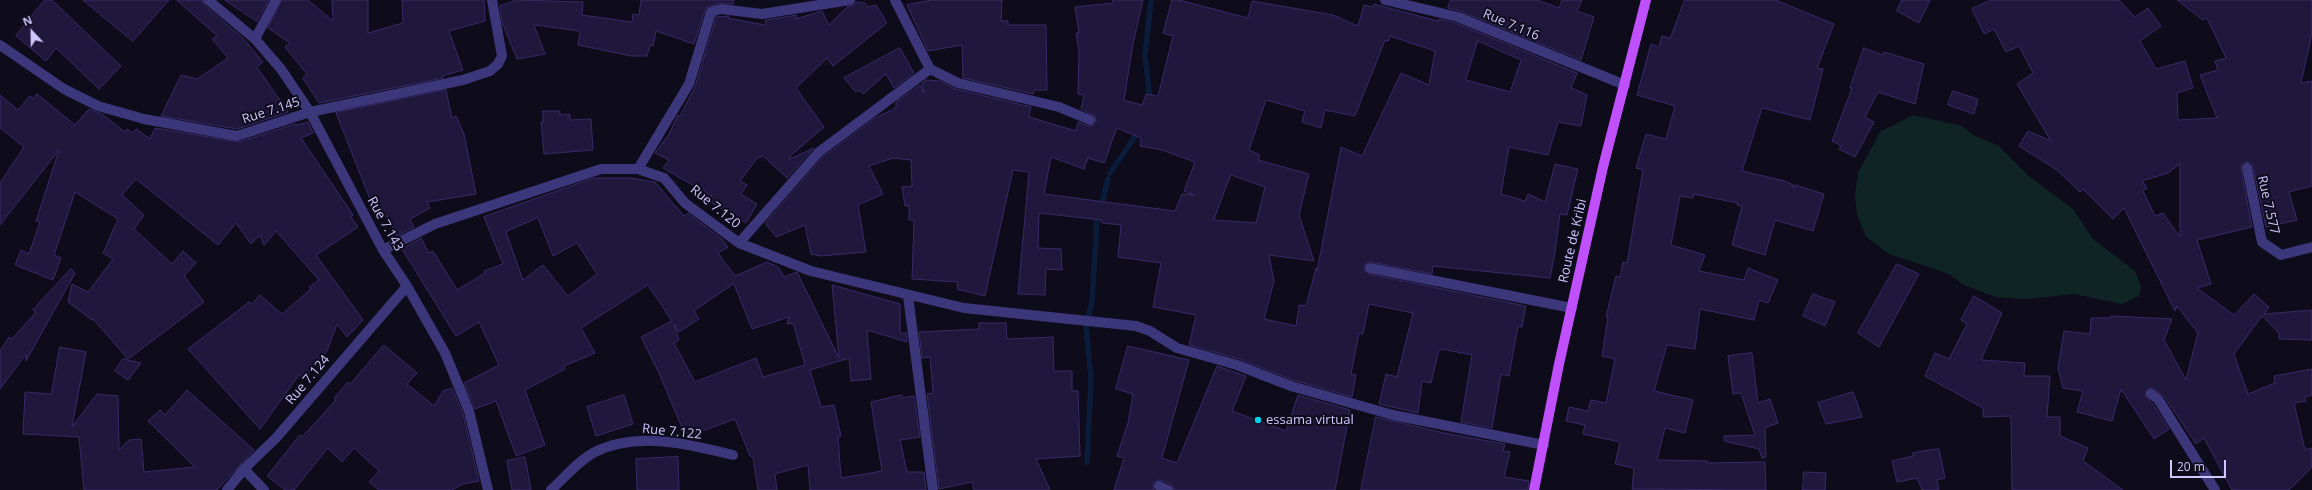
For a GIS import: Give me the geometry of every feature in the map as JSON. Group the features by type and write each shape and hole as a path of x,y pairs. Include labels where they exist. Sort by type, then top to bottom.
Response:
{"main road":[{"name":"Route de Kribi","path":"1534,490 1603,167 1646,0"}],"street":[{"name":"Rue 7.143","path":"208,0 255,39 281,69 310,112 383,250 407,286 445,353 457,378 469,410 488,490"},
{"path":"255,39 276,0"},
{"name":"Rue 7.145","path":"0,45 64,89 98,106 144,119 237,136 310,112 464,80 490,72 498,64 502,56 492,0"},
{"path":"638,169 689,84 711,12 721,9 762,14 850,0"},
{"path":"895,0 930,69 958,83 1059,107 1090,120"},
{"name":"Rue 7.116","path":"1385,0 1464,19 1625,85"},
{"name":"Rue 7.120","path":"383,250 435,224 601,169 638,169 664,178 685,203 739,243 819,152 930,69"},
{"name":"Rue 7.577","path":"2247,168 2262,242 2281,255 2312,247"},
{"path":"739,243 811,271 908,296 964,308 1136,326 1150,331 1177,348 1237,366 1291,386 1393,415 1544,444"},
{"path":"1370,268 1572,308"},
{"name":"Rue 7.124","path":"227,490 244,469 276,438 407,286"},
{"path":"908,296 933,490"},
{"path":"2151,394 2158,399 2215,490"},
{"name":"Rue 7.122","path":"551,490 578,464 610,446 639,440 691,445 733,455"},
{"path":"244,469 264,490"}],"green space":[{"path":"1913,115 1962,126 1975,136 1999,146 2029,176 2073,209 2093,239 2135,271 2141,287 2139,296 2122,304 2074,294 2026,299 1996,297 1964,285 1949,274 1889,254 1866,237 1857,215 1855,195 1858,173 1880,132"}],"building":[{"path":"45,0 52,0 121,66 99,89 56,48 46,61 16,36"},
{"path":"83,0 169,0 133,41"},
{"path":"177,0 202,0 204,5 243,38 263,62 257,67 288,112 237,129 161,116 181,75 197,79 228,58 212,39 217,36"},
{"path":"225,0 269,0 257,21"},
{"path":"282,0 308,0 333,21 332,0 368,0 368,33 403,23 402,0 484,0 485,21 449,31 463,70 442,76 443,78 319,103 303,78 307,74 285,47 290,43 268,28"},
{"path":"517,0 583,2 582,15 632,22 633,14 639,15 641,0 734,0 733,4 719,3 706,8 694,44 656,31 653,46 650,45 647,56 631,56 578,45 580,31 534,25 545,54 517,59 502,22 500,6"},
{"path":"932,0 1002,0 1001,21 1008,21 1008,25 1046,25 1047,90 1034,90 1033,94 963,78 962,45 928,51 907,5"},
{"path":"1113,0 1143,0 1133,44 1124,100 1142,105 1146,94 1158,96 1173,36 1163,33 1172,0 1179,0 1248,18 1252,1 1333,15 1358,26 1364,5 1373,7 1374,4 1438,21 1439,19 1456,23 1577,73 1571,88 1587,95 1581,126 1558,122 1548,155 1509,147 1501,194 1525,201 1528,194 1545,202 1555,164 1578,169 1567,215 1560,214 1550,278 1433,266 1432,274 1371,262 1368,262 1364,266 1364,270 1369,274 1526,306 1522,327 1518,326 1509,376 1501,374 1492,428 1461,422 1472,355 1442,349 1439,350 1431,383 1422,381 1418,413 1379,404 1386,374 1397,377 1413,313 1369,304 1363,334 1359,333 1351,374 1356,375 1352,397 1293,380 1239,359 1189,345 1196,315 1153,307 1161,263 1118,257 1121,225 1102,223 1102,220 1039,213 1038,248 1061,249 1062,270 1046,269 1045,295 1018,294 1029,172 1013,170 985,296 957,289 958,282 912,279 914,220 909,220 909,206 905,206 902,187 912,186 911,160 893,158 869,166 883,194 858,205 866,252 821,256 811,254 805,225 776,237 765,223 823,157 875,118 896,108 896,102 920,85 924,93 922,83 926,80 940,81 956,89 1031,107 1029,117 1076,131 1078,122 1088,126 1094,125 1096,122 1095,116 1081,109 1084,95 1078,94 1079,52 1076,33 1079,33 1075,7 1113,3","holes":["1390,36 1435,51 1429,85 1401,73 1362,156 1341,147 1317,271 1316,268 1306,306 1299,305 1296,326 1264,319 1274,281 1269,255 1314,261 1299,215 1309,174 1258,160 1260,155 1249,150 1266,100 1305,111 1302,122 1321,128 1325,110 1355,116 1385,40 1388,41","1478,41 1521,60 1510,92 1466,80","1117,128 1141,138 1140,146 1162,150 1195,162 1184,191 1194,195 1182,194 1175,211 1044,194 1051,157 1084,169 1088,158 1104,163","1231,175 1265,187 1256,223 1214,220"]},
{"path":"1451,0 1537,0 1559,8 1562,0 1582,0 1577,11 1594,17 1581,60 1460,11 1448,8"},
{"path":"1685,0 1775,0 1834,24 1817,68 1823,69 1810,120 1762,108 1742,171 1785,181 1793,185 1793,188 1795,185 1824,194 1813,231 1775,220 1765,255 1732,245 1742,206 1737,205 1738,203 1693,194 1693,198 1680,196 1671,245 1705,255 1699,271 1744,280 1748,268 1778,280 1768,303 1759,300 1754,320 1700,309 1695,349 1667,345 1654,391 1693,400 1685,433 1665,428 1657,460 1707,461 1707,463 1765,462 1766,490 1632,489 1634,468 1615,464 1620,442 1583,434 1585,425 1566,421 1569,407 1588,411 1591,400 1606,403 1615,359 1602,356 1608,317 1606,317 1616,276 1620,277 1623,262 1627,263 1643,170 1636,168 1646,134 1666,139 1675,106 1637,95 1651,44 1659,47 1662,36 1670,38"},
{"path":"1902,0 1930,0 1919,23 1897,11"},
{"path":"1991,0 2119,0 2135,17 2148,8 2161,26 2140,41 2156,69 2185,61 2193,88 2177,93 2178,120 2217,118 2200,75 2218,70 2215,61 2226,58 2207,18 2203,20 2177,0 2312,0 2312,33 2301,83 2312,81 2312,186 2289,192 2297,220 2266,227 2252,163 2246,162 2242,163 2241,169 2252,227 2197,240 2211,284 2197,288 2234,315 2254,294 2269,307 2264,314 2312,310 2312,340 2279,339 2279,333 2262,316 2234,354 2248,394 2275,383 2274,376 2312,369 2312,395 2305,397 2306,401 2294,403 2305,450 2312,448 2312,467 2289,490 2232,490 2204,438 2196,444 2164,396 2154,389 2148,388 2145,396 2153,404 2169,429 2154,439 2121,389 2112,421 2077,412 2083,391 2063,388 2058,368 2064,331 2090,334 2091,318 2111,318 2111,316 2172,319 2164,340 2186,380 2198,333 2177,306 2175,311 2124,208 2113,219 2083,189 2080,192 2057,170 2019,146 2028,131 2051,141 2017,84 2033,73 2019,46 2006,52 1994,29 1984,34 1972,9","holes":["2180,164 2180,237 2163,213 2155,216 2143,191 2147,188 2142,181 2168,173"]},
{"path":"856,2 864,3 868,7 876,5 887,23 833,66 827,58 796,88 824,127 789,157 790,159 814,148 787,178 762,155 760,158 758,157 740,181 747,185 741,194 757,204 746,223 707,200 712,196 663,168 669,160 655,153 669,134 678,115 680,116 695,87 716,17 729,16 728,18 765,25 766,20 797,15 796,19 822,11 829,25 847,7 854,5"},
{"path":"900,48 914,73 894,88 886,74 863,94 859,90 856,92 844,78"},
{"path":"1864,48 1883,55 1884,52 1924,64 1915,104 1878,92 1865,117 1874,122 1855,157 1839,149 1841,146 1832,141 1852,88 1850,88"},
{"path":"446,90 452,118 456,116 464,134 476,194 427,202 430,208 410,219 414,227 397,236 377,201 372,204 336,113"},
{"path":"1953,91 1978,99 1974,114 1948,105"},
{"path":"37,94 75,125 89,109 102,114 125,132 127,129 133,133 136,129 150,139 155,128 239,142 295,124 297,125 308,122 313,133 301,138 353,215 351,217 358,227 316,255 363,320 347,337 337,324 327,351 304,379 299,375 260,429 188,349 249,302 252,304 260,295 282,314 311,289 309,287 319,280 276,231 264,245 260,235 251,244 236,223 218,245 136,179 122,195 144,215 134,229 172,264 183,251 196,263 184,276 204,302 128,359 93,319 92,320 68,302 72,284 88,292 113,259 103,253 118,219 75,192 54,255 61,258 53,280 15,265 21,250 29,254 40,222 36,221 59,150 0,225 0,183 24,147 0,128 0,95 18,110 30,96 33,99"},
{"path":"543,111 560,111 560,115 570,114 570,120 591,119 593,150 544,154 541,122 543,122"},
{"path":"594,178 630,178 655,182 684,216 688,213 722,239 728,247 718,253 735,276 767,262 778,267 784,277 797,272 839,358 832,285 900,304 900,333 906,333 907,342 867,330 871,379 851,381 849,358 810,370 821,407 834,405 841,436 838,436 841,478 882,471 871,402 901,395 902,398 914,396 920,437 900,440 907,472 924,472 926,490 810,490 808,465 775,474 777,490 758,490 753,457 750,456 735,419 686,437 658,371 641,337 672,321 648,285 581,328 595,353 564,366 565,369 525,390 545,445 516,456 496,401 475,409 464,383 499,365 479,322 456,336 402,249 421,238 429,253 433,251 457,290 485,273 484,271 503,264 484,217","holes":["538,218 553,256 577,243 597,274 568,296 543,265 523,280 506,232","734,284 752,329 789,317 787,324 793,323 805,365 763,377 756,358 695,382 674,343 679,340 674,324 679,332 699,319 694,311"]},
{"path":"1897,264 1919,274 1879,347 1858,333"},
{"path":"71,269 75,273 26,361 26,354 0,389 0,351 9,337 12,339 36,312 33,310"},
{"path":"1813,294 1835,302 1825,326 1803,316"},
{"path":"1974,296 2002,313 1981,360 2025,363 2024,376 2050,376 2047,417 2060,417 2060,436 2088,448 2083,461 2123,490 2012,490 2011,416 1983,417 1983,408 1925,376 1935,353 1949,359 1967,324 1961,320"},
{"path":"979,323 1006,323 1007,339 1053,337 1054,371 1072,371 1072,391 1078,391 1080,456 1036,459 1050,490 974,490 972,482 939,489 927,394 933,393 930,357 922,358 919,332 979,329"},
{"path":"384,345 417,373 407,384 434,406 443,391 452,388 463,413 479,481 463,484 452,490 379,490 369,482 379,471 354,448 342,462 328,448 294,490 285,490 267,476 300,435 302,437 336,400 334,398 348,382 350,384"},
{"path":"1128,346 1189,360 1162,458 1177,463 1217,366 1246,376 1232,411 1286,431 1298,395 1350,410 1335,490 1174,490 1171,484 1159,480 1153,483 1154,490 1114,490 1124,458 1117,456 1128,423 1133,394 1116,389"},
{"path":"60,347 86,352 72,427 97,394 118,396 119,450 129,440 141,439 144,472 195,467 148,421 160,410 165,415 187,390 254,450 217,490 84,490 79,437 23,434 25,392 51,394"},
{"path":"1752,353 1758,403 1770,399 1778,423 1765,428 1766,457 1762,458 1759,449 1724,441 1724,436 1755,435 1741,393 1733,394 1728,356"},
{"path":"123,359 141,363 128,380 115,371"},
{"path":"1853,392 1862,417 1826,424 1818,403"},
{"path":"624,395 633,424 596,436 587,407"},
{"path":"1376,417 1444,433 1505,444 1503,451 1510,452 1504,477 1529,481 1528,490 1361,490"},
{"path":"1939,449 1945,478 1937,480 1939,490 1922,490 1917,478 1897,482 1892,461 1913,456 1913,453"},
{"path":"525,457 531,490 512,490 507,461"},
{"path":"678,457 679,490 637,490 636,459"},
{"path":"1804,472 1826,473 1825,490 1803,490"}],"waterway":[{"path":"1150,100 1145,55 1151,0"},
{"path":"1110,173 1139,131"},
{"path":"1087,462 1091,379 1086,326 1092,302 1097,221 1108,179"}],"place":[{"name":"essama virtual","path":"1258,420"}]}
